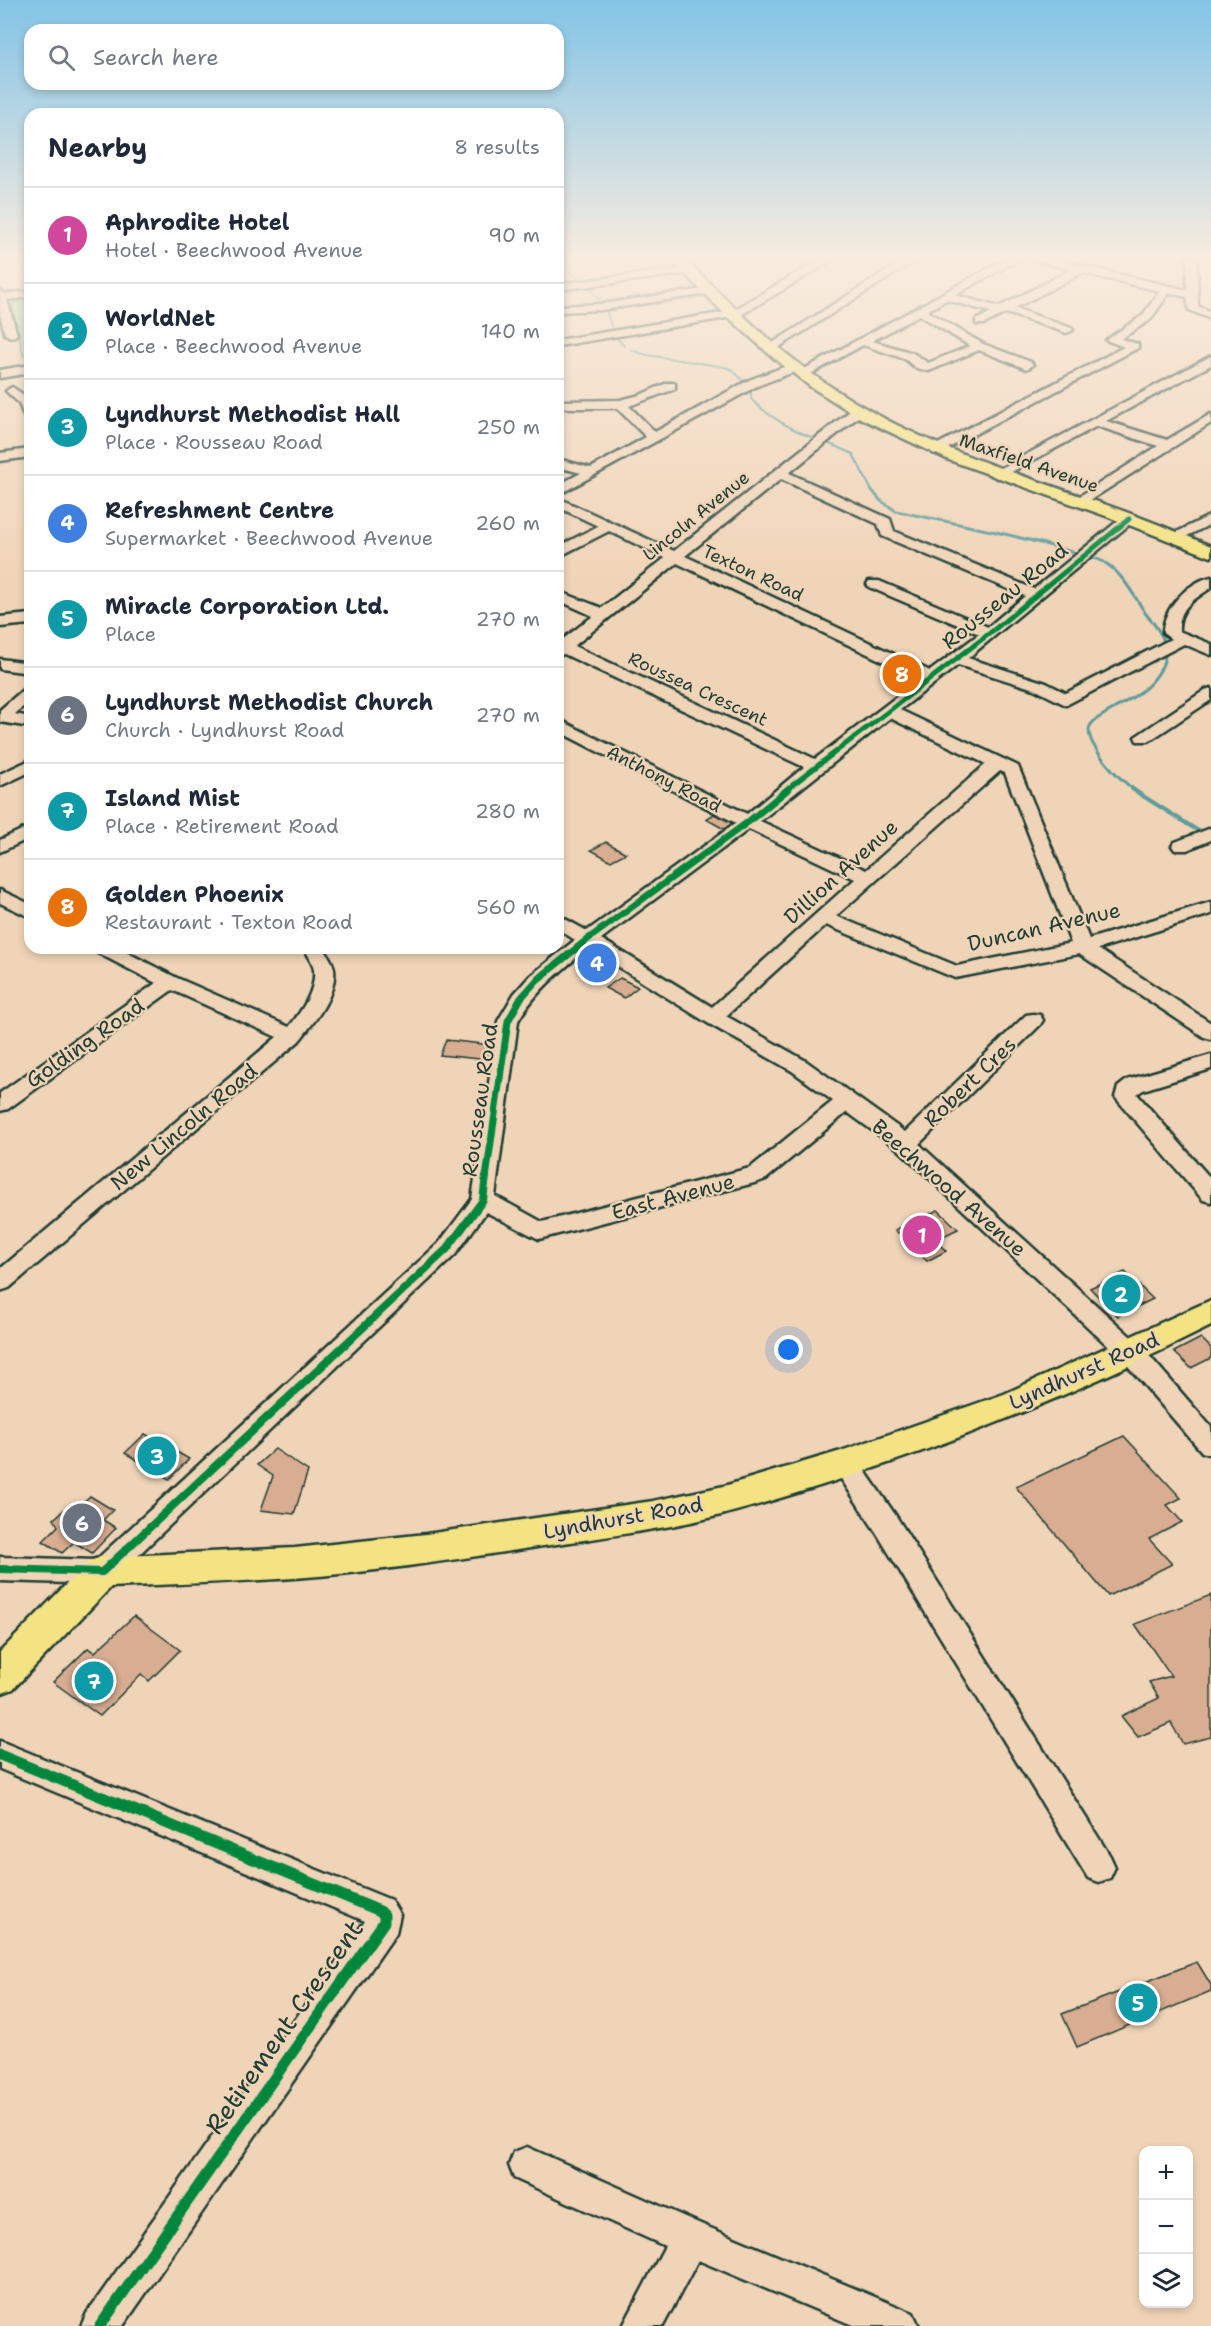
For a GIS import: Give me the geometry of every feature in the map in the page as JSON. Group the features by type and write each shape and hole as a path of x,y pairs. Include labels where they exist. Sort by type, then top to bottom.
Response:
{"main road":[{"name":"Maxfield Avenue","path":"795,367 859,410 937,450 997,474 1129,519 1211,552"},
{"name":"Lyndhurst Road","path":"102,1572 295,1563 426,1549 653,1515 724,1500 845,1463 1016,1403 1131,1352 1211,1312"},
{"path":"0,1677 102,1572"}],"street":[{"path":"564,488 753,383 807,367"},
{"path":"937,450 1093,367"},
{"path":"997,474 1199,367"},
{"path":"0,374 24,370"},
{"path":"566,404 621,405 650,396 671,386"},
{"path":"6,390 24,393"},
{"path":"621,405 654,438"},
{"name":"Lincoln Avenue","path":"564,647 859,410"},
{"path":"1078,501 1211,418"},
{"path":"1097,422 1166,444"},
{"path":"0,457 24,454"},
{"path":"564,465 592,472"},
{"path":"780,474 798,480 885,522 888,533 1035,595"},
{"name":"Texton Road","path":"564,505 606,527 932,678"},
{"name":"Rousseau Road","path":"102,1572 447,1249 483,1200 508,1021 521,998 537,980 588,939 748,822 816,766 990,633 1129,519"},
{"path":"1174,537 1211,519"},
{"path":"564,550 606,527"},
{"path":"1172,644 1171,615 1178,606 1211,581"},
{"path":"874,584 990,633"},
{"path":"564,598 604,615"},
{"path":"0,622 24,620"},
{"path":"956,659 1040,686 1066,700 1172,644 1211,650"},
{"name":"Roussea Crescent","path":"564,650 816,766"},
{"path":"0,664 24,667"},
{"path":"1143,737 1211,693"},
{"path":"1,721 24,698"},
{"path":"889,711 1012,770 1082,947 1211,1032"},
{"path":"1,721 24,722"},
{"path":"1,721 24,732"},
{"name":"Anthony Road","path":"564,727 748,822 868,878"},
{"name":"Dillion Avenue","path":"713,1017 823,916 999,762"},
{"path":"0,781 24,768"},
{"path":"0,847 24,834"},
{"path":"1181,846 1208,834"},
{"path":"0,896 24,908"},
{"name":"Duncan Avenue","path":"823,916 955,972 1082,947 1211,908"},
{"name":"Beechwood Avenue","path":"564,925 713,1017 799,1066 906,1144 1131,1352 1211,1445"},
{"path":"115,954 170,982 292,1036"},
{"name":"New Lincoln Road","path":"0,1282 292,1036 306,1019 320,992 324,968 317,954"},
{"name":"Golding Road","path":"0,1104 170,982"},
{"name":"Robert Cres","path":"906,1144 1033,1020"},
{"path":"1211,1062 1134,1085 1126,1092 1126,1097 1211,1194"},
{"name":"East Avenue","path":"483,1200 539,1231 758,1174 847,1101"},
{"path":"845,1463 886,1524 1099,1867"},
{"name":"Lyndhurst Road","path":"0,1569 102,1572"},
{"name":"Retirement Crescent","path":"0,1755 380,1911 384,1915 384,1922 100,2326"},
{"path":"527,2165 690,2238 900,2326"},
{"path":"642,2326 690,2238"}],"building":[{"path":"714,814 732,823 724,829 706,819"},
{"path":"606,842 626,853 611,861 591,850"},
{"path":"595,955 609,964 599,972 583,964"},
{"path":"620,978 638,987 624,998 605,988"},
{"path":"446,1040 492,1045 490,1060 440,1055"},
{"path":"938,1210 958,1229 935,1240 946,1251 927,1261 895,1230"},
{"path":"1125,1272 1153,1299 1118,1316 1090,1288"},
{"path":"1201,1338 1211,1348 1211,1358 1191,1368 1174,1352"},
{"path":"145,1434 189,1459 169,1479 125,1453"},
{"path":"1124,1436 1181,1498 1167,1505 1182,1522 1149,1539 1172,1564 1108,1596 1016,1487"},
{"path":"275,1449 308,1471 294,1514 261,1510 273,1476 257,1465"},
{"path":"90,1496 113,1510 103,1520 116,1528 92,1553 74,1542 62,1553 43,1541 58,1526 54,1519 67,1507 76,1509"},
{"path":"1211,1595 1211,1737 1183,1744 1171,1723 1138,1737 1121,1716 1159,1698 1149,1682 1171,1676 1135,1624"},
{"path":"134,1616 180,1650 149,1681 141,1674 100,1716 53,1682 88,1648 95,1652"},
{"path":"1197,1962 1211,1985 1211,1991 1077,2047 1062,2014"}],"waterway":[{"path":"722,367 733,370 744,382"},
{"path":"751,388 751,399 772,417 811,437"},
{"path":"823,441 853,454 872,491"},
{"path":"871,489 880,500 896,511 1005,534 1089,556 1103,562 1119,575 1161,634 1165,645 1165,657 1162,667 1150,684 1134,697 1096,720 1090,726 1089,733 1097,751 1105,761 1121,779 1135,790"},
{"path":"1132,789 1211,839"}],"cycle path":[{"path":"0,1569 102,1572 447,1249 483,1200 508,1021 521,998 537,980 588,939 748,822 816,766 990,633 1129,519"},
{"path":"0,1755 380,1911 384,1915 384,1922 100,2326"}],"place":[{"name":"Golden Phoenix","path":"902,674"},
{"name":"Refreshment Centre","path":"597,963"},
{"name":"Aphrodite Hotel","path":"922,1235"},
{"name":"WorldNet","path":"1121,1294"},
{"name":"Lyndhurst Methodist Hall","path":"157,1456"},
{"name":"Lyndhurst Methodist Church","path":"82,1523"},
{"name":"Island Mist","path":"94,1681"},
{"name":"Miracle Corporation Ltd.","path":"1138,2003"}]}
